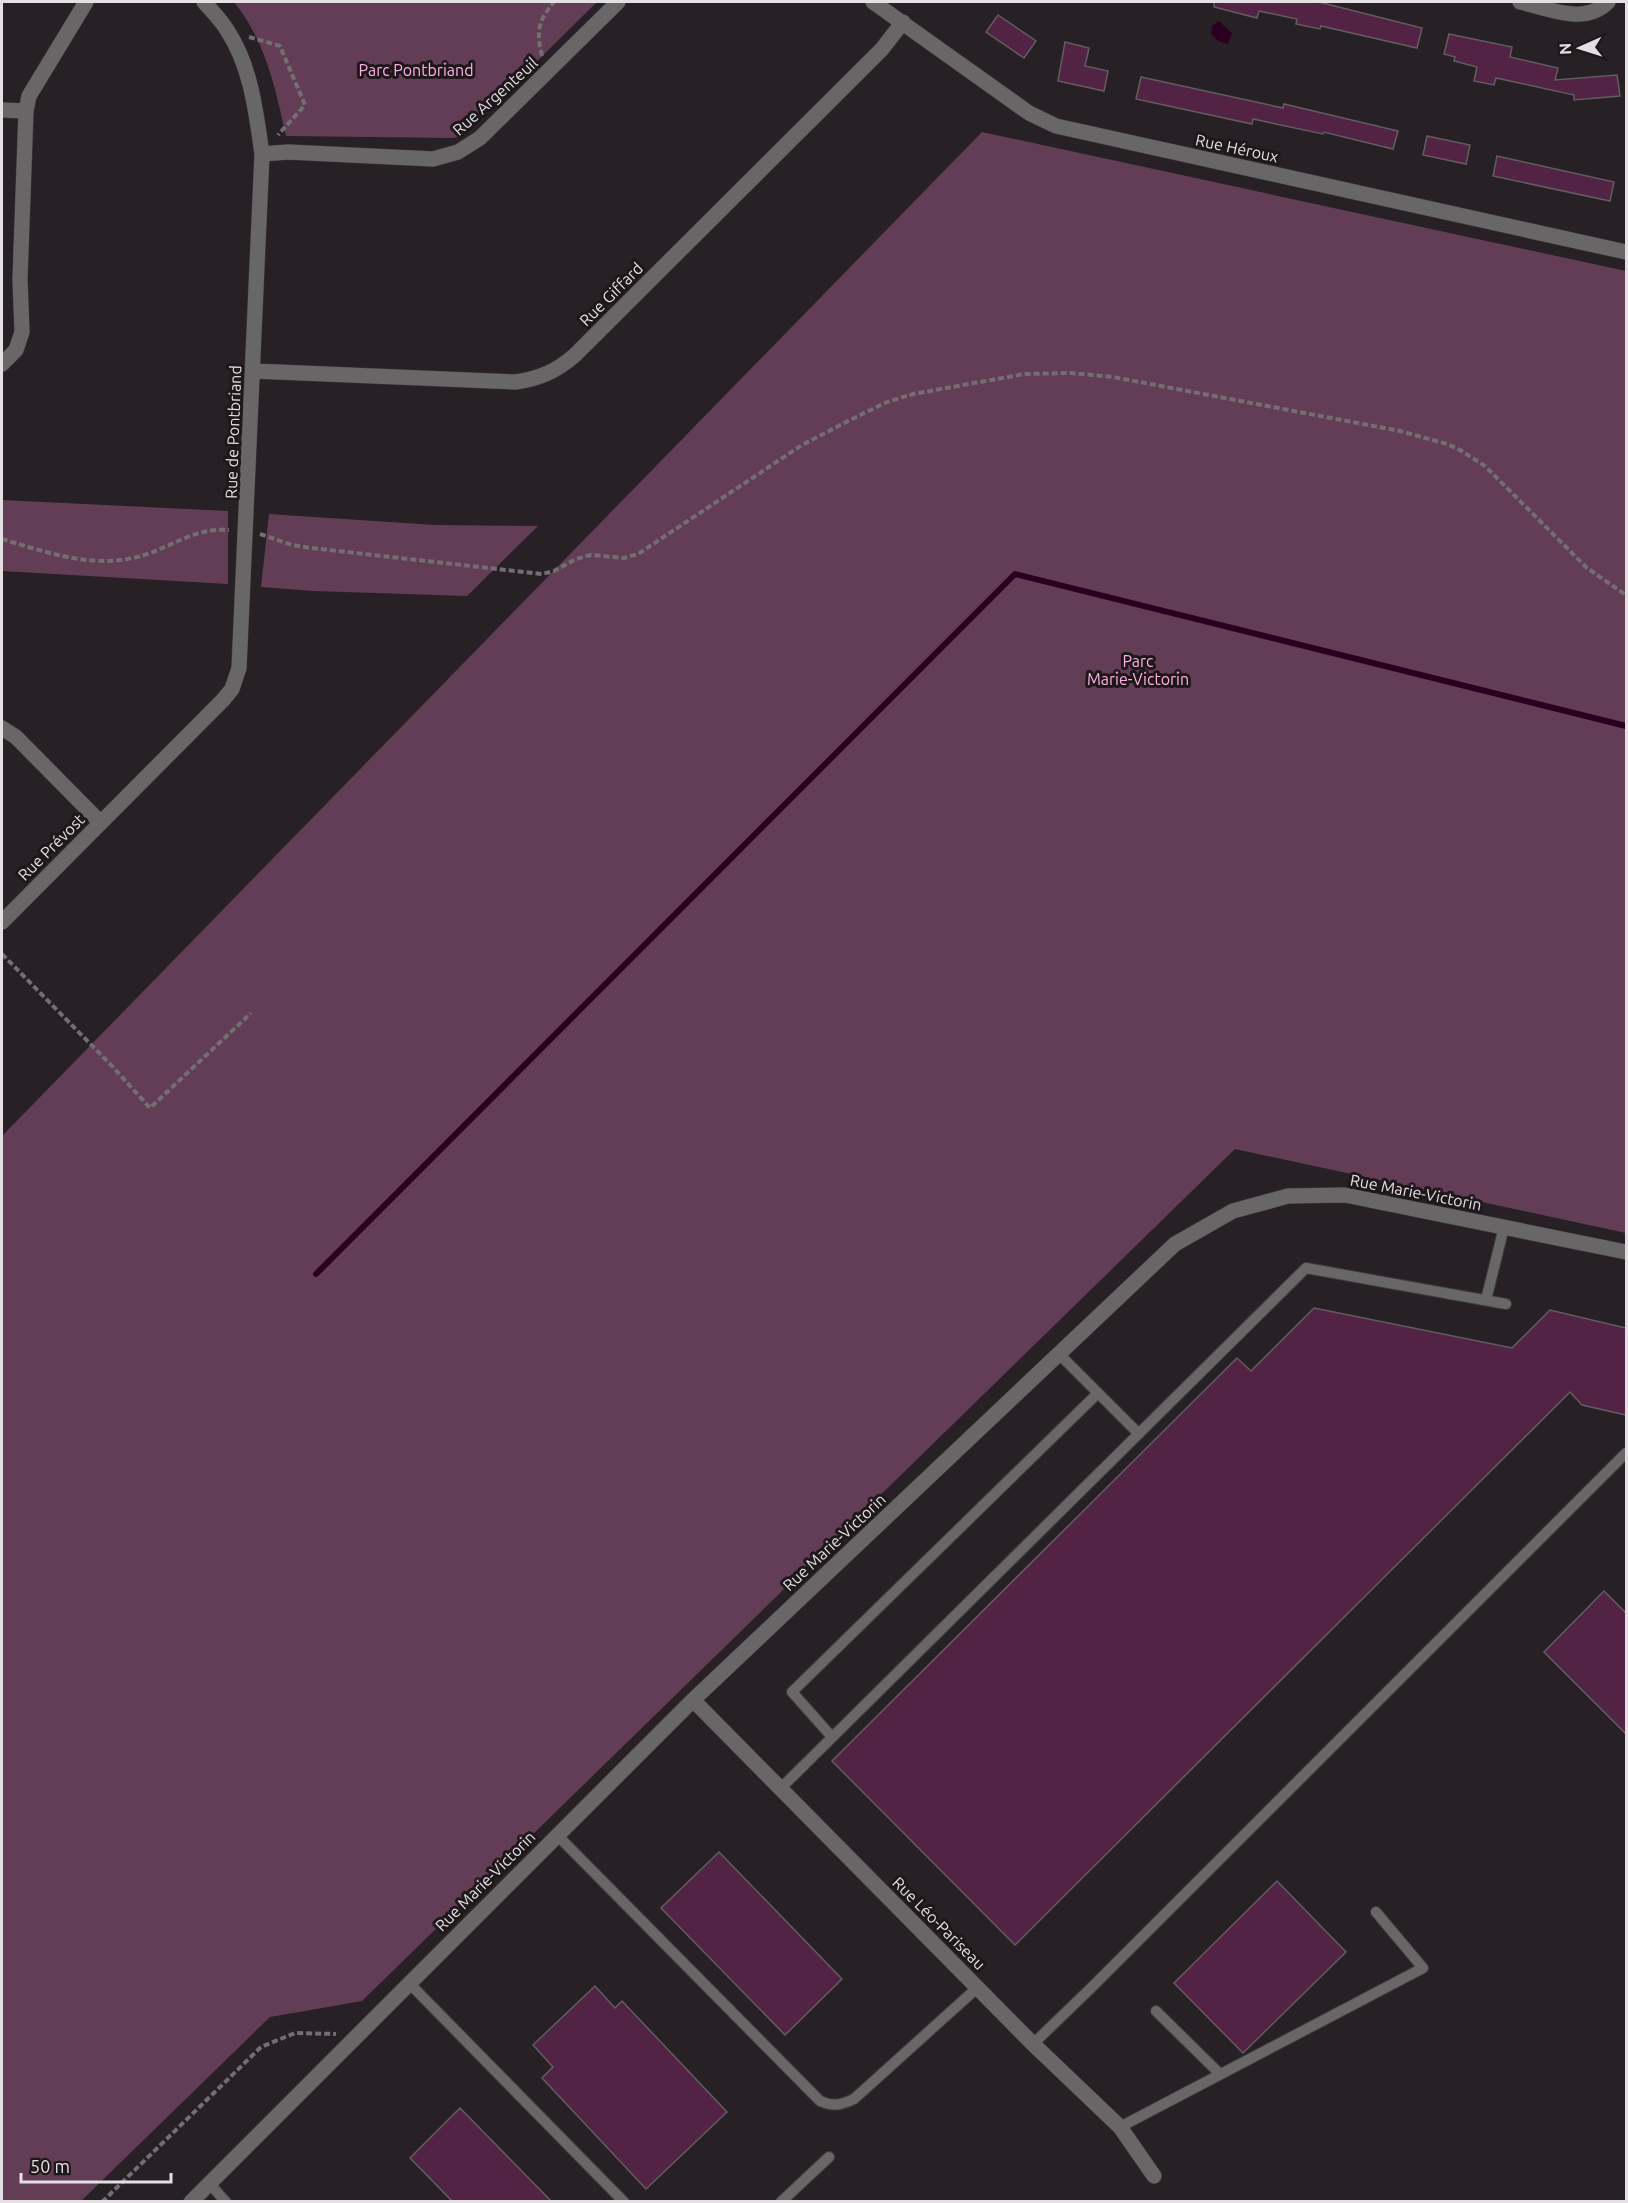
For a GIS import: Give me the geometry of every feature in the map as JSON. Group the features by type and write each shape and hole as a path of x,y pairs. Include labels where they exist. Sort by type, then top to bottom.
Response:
{"street":[{"path":"2,364 16,350 22,332 20,279 26,111 29,96 86,2"},
{"name":"Rue de Pontbriand","path":"100,822 223,700 232,689 240,661 262,154 254,103 241,56 227,30 204,2"},
{"name":"Rue Argenteuil","path":"262,154 288,152 433,159 450,156 473,144 618,2"},
{"name":"Rue Héroux","path":"873,2 1029,113 1056,126 1626,252"},
{"path":"1520,2 1578,15 1596,10 1608,2"},
{"name":"Rue Giffard","path":"253,371 500,382 525,381 552,372 575,356 882,49 903,22"},
{"path":"2,110 26,111"},
{"path":"2,728 16,738 100,822"},
{"name":"Rue Prévost","path":"2,922 100,822"},
{"name":"Rue Marie-Victorin","path":"191,2202 693,1700 1175,1244 1233,1211 1288,1196 1345,1195 1626,1252"},
{"name":"Rue Léo-Pariseau","path":"693,1700 977,1988 1119,2127 1154,2175"}],"lane":[{"path":"1486,1300 1504,1227"},
{"path":"781,1788 1306,1268 1506,1304"},
{"path":"1059,1354 1139,1434"},
{"path":"832,1737 792,1692 1098,1393"},
{"path":"1033,2044 1626,1454"},
{"path":"557,1835 820,2101 830,2105 843,2105 854,2099 977,1988"},
{"path":"1119,2127 1424,1968 1376,1912"},
{"path":"409,1983 624,2202"},
{"path":"1156,2011 1220,2074"},
{"path":"781,2202 829,2157"},
{"path":"209,2183 226,2202"}],"path":[{"path":"547,74 538,29 546,11 554,2"},
{"path":"227,30 280,46 305,105 262,154"},
{"path":"2,539 72,557 112,561 134,558 183,537 205,531 226,529 266,535 300,547 548,574 576,559 591,555 624,558 638,554 802,446 852,418 887,402 913,394 1010,376 1071,373 1113,377 1388,428 1447,444 1485,466 1587,568 1626,595"},
{"path":"2,954 150,1108 251,1013"},
{"path":"102,2202 261,2047 295,2033 358,2034"}],"green space":[{"name":"Parc Pontbriand","path":"234,2 597,2 463,134 452,138 286,136 262,49"},
{"name":"Parc Marie-Victorin","path":"982,132 1626,271 1626,1233 1235,1149 362,2001 270,2017 81,2201 2,2201 2,1136"},
{"path":"2,500 228,511 228,584 2,571"},
{"path":"269,514 435,525 538,526 467,596 314,591 261,587"}],"shaded area":[{"path":"1219,21 1232,33 1228,44 1218,41 1211,34 1212,26"}],"building":[{"path":"1214,2 1319,2 1422,28 1417,48 1321,26 1320,29 1296,24 1297,19 1259,11 1257,18 1214,7"},
{"path":"998,15 1036,41 1024,58 986,32"},
{"path":"1449,34 1512,47 1510,57 1558,68 1555,80 1617,75 1620,96 1574,100 1574,95 1496,78 1494,85 1474,81 1477,67 1454,61 1455,57 1444,54"},
{"path":"1065,42 1089,48 1085,66 1108,71 1104,91 1058,81"},
{"path":"1141,77 1283,108 1284,104 1398,131 1393,149 1324,132 1323,134 1253,119 1252,124 1136,99"},
{"path":"1427,136 1470,145 1466,164 1423,155"},
{"path":"1497,156 1614,182 1610,201 1493,176"},
{"path":"1314,1308 1512,1348 1550,1310 1626,1328 1626,1415 1582,1405 1570,1392 1015,1945 832,1761 1237,1358 1251,1371"},
{"path":"1604,1591 1626,1613 1626,1734 1544,1652"},
{"path":"719,1852 842,1979 785,2035 661,1908"},
{"path":"1277,1881 1346,1952 1243,2053 1174,1983"},
{"path":"595,1986 615,2008 622,2001 727,2112 646,2189 542,2078 553,2067 533,2045"},
{"path":"460,2108 552,2202 453,2202 410,2158"}],"waterway":[{"path":"316,1274 1015,574 1626,726"}]}
